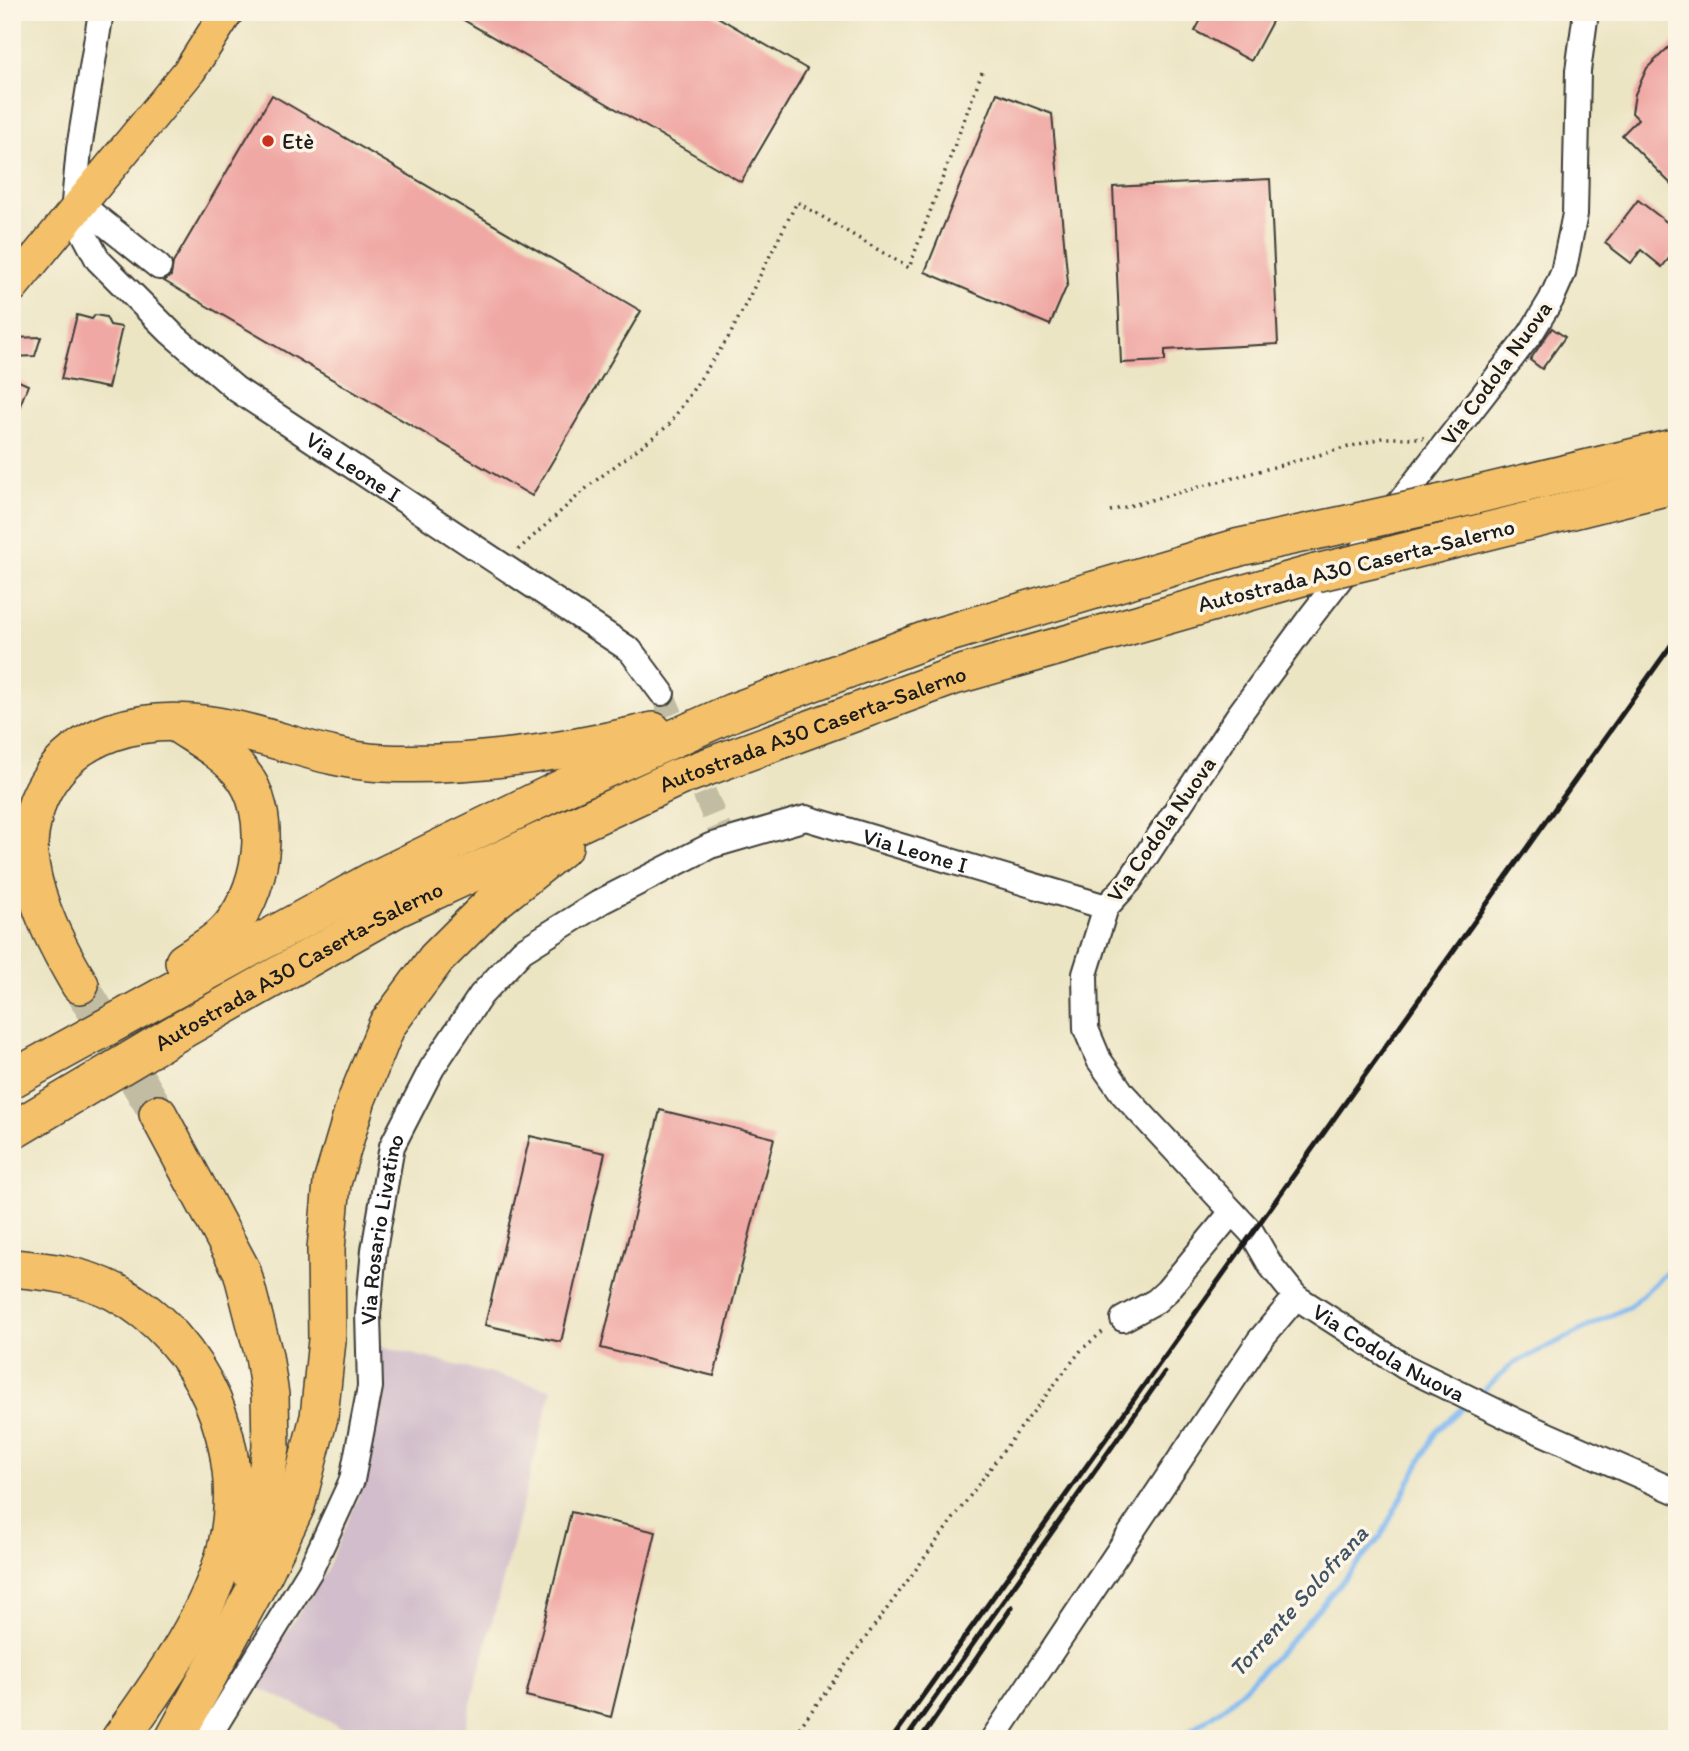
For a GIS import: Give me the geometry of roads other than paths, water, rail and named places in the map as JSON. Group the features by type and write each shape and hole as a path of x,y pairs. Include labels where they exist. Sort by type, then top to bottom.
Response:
{"highway":[{"name":"Autostrada A30 Caserta-Salerno","path":"28,1070 370,882 567,786 733,712 929,639 1240,547 1438,504 1677,447"},
{"name":"Autostrada A30 Caserta-Salerno","path":"12,1131 173,1035 397,908 677,778 954,676 1316,573 1677,484"},
{"path":"79,985 39,904 29,860 32,817 44,787 62,762 81,745 125,727 175,723 216,726 294,746 377,762 438,765 616,739 733,712"},
{"path":"28,1070 224,934 251,893 259,864 262,830 256,804 241,772 211,745 175,723"},
{"path":"174,1739 220,1648 264,1573 296,1506 319,1417 327,1340 327,1249 332,1183 357,1098 387,1025 436,959 490,905 567,844 677,778"},
{"path":"158,1114 237,1258 256,1321 270,1395 271,1448 254,1561 220,1648"},
{"path":"12,1268 68,1274 114,1292 148,1313 176,1341 213,1402 226,1440 234,1483 227,1545 177,1657"},
{"path":"120,1739 226,1585 261,1512"}],"main road":[{"path":"12,287 190,70 227,12"}],"street":[{"path":"101,12 79,149 76,208 159,267"},
{"name":"Via Codola Nuova","path":"1586,12 1577,71 1575,214 1563,273 1551,300 1531,333 1246,705 1129,882 1106,907 1085,974 1086,1029 1099,1060 1123,1094 1251,1233 1271,1266 1296,1297 1405,1367 1518,1422 1677,1492"},
{"name":"Via Leone I","path":"76,208 97,260 170,333 236,390 629,650 662,693"},
{"name":"Via Leone I","path":"725,842 806,818 1106,907"},
{"name":"Via Rosario Livatino","path":"207,1739 310,1571 352,1480 370,1387 368,1314 374,1250 392,1146 432,1068 481,995 523,951 602,901 725,842"},
{"path":"1124,1319 1167,1292 1232,1212"},
{"path":"993,1739 1259,1341 1296,1297"}],"waterway":[{"name":"Torrente Solofrana","path":"1477,1396 1513,1364 1630,1306 1677,1263"},
{"name":"Torrente Solofrana","path":"1179,1739 1229,1703 1284,1648 1380,1538 1437,1430 1467,1404"}],"tunnel":[{"path":"662,693 725,842"},
{"path":"80,985 158,1114"}],"railway":[{"path":"892,1739 1677,637"},
{"path":"906,1739 1164,1373"},
{"path":"921,1739 1012,1607"}],"place":[{"name":"Etè","path":"268,141"}]}
